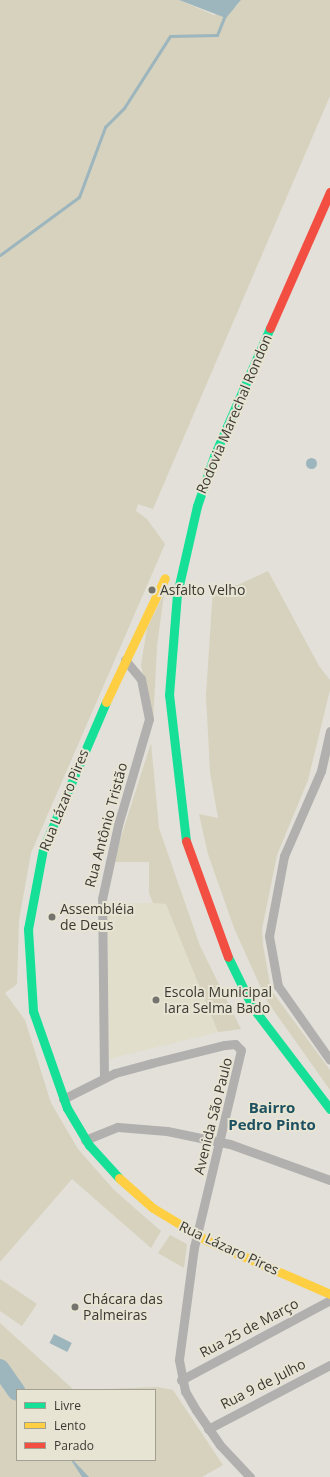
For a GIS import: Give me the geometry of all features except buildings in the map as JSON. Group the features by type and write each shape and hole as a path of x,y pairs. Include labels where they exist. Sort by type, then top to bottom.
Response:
{"main road":[{"name":"Rodovia Marechal Rondon","path":"330,192 214,456 197,506 177,594 169,695 170,736 181,817 214,928 254,1008 301,1075 330,1108"},
{"name":"Rua Lázaro Pires","path":"165,578 125,660 52,824 29,913 33,1012 63,1099 85,1140 111,1171 139,1197 197,1235 330,1294"}],"street":[{"name":"Rua Antônio Tristão","path":"104,1078 102,900 118,825 149,719 141,679 125,660"},
{"path":"330,731 321,770 284,856 269,936 278,986 330,1060"},
{"name":"Avenida São Paulo","path":"104,1078 225,1045 240,1048 242,1056 222,1142 197,1235 183,1312 181,1380"},
{"path":"63,1099 104,1078"},
{"path":"85,1140 104,1129 124,1126 222,1142 330,1180"},
{"name":"Rua 25 de Março","path":"181,1380 330,1300"},
{"name":"Rua 9 de Julho","path":"208,1429 330,1365"},
{"path":"181,1380 208,1429 250,1477"}],"shaded area":[{"path":"0,0 179,0 214,15 237,6 241,0 330,0 330,96 153,509 138,504 136,511 147,519 165,544 31,853 19,920 17,984 5,993 25,1020 51,1103 78,1149 114,1190 161,1231 151,1248 72,1179 0,1262"},
{"path":"268,571 319,666 330,680 330,690 308,780 277,855 262,929 263,945 271,990 330,1070 330,1090 267,1001 234,928 208,854 199,814 218,818 210,772 206,695 213,589 238,585"},
{"path":"164,594 157,646 153,723 141,665 147,628"},
{"path":"151,743 159,828 200,946 241,1029 218,1032 166,904 153,903 149,893 149,862 113,862"},
{"name":"Escola Municipal Iara Selma Bado","path":"107,903 166,903 218,1032 109,1059"},
{"path":"170,1235 187,1244 184,1268 158,1253"},
{"path":"0,1279 37,1304 22,1326 0,1311"},
{"path":"0,1323 73,1389 16,1389 16,1461 156,1461 156,1389 107,1389 157,1387 173,1390 223,1465 202,1477 0,1477"}],"water":[{"path":"179,0 241,0 226,18"},
{"path":"309,458 313,458 315,459 315,467 309,468 306,465 306,461"},
{"path":"54,1334 72,1343 67,1352 49,1343"},
{"path":"72,1461 74,1461 89,1477 82,1477"}],"waterway":[{"path":"0,255 79,197 105,127 124,108 170,36 217,35 225,15"},
{"path":"0,1368 16,1391"}],"traffic: fast":[{"path":"186,841 169,695 177,594 197,506 214,456 270,328"},
{"path":"106,702 43,849 28,929 33,1011 67,1108 89,1145 119,1178"},
{"path":"228,957 253,1008 330,1109"}],"traffic: slow":[{"path":"106,702 165,578"},
{"path":"119,1178 153,1208 206,1240 330,1294"}],"traffic: jam":[{"path":"270,328 330,192"},
{"path":"186,841 228,957"}],"place":[{"name":"Asfalto Velho","path":"152,590"},
{"name":"Assembléia de Deus","path":"52,917"},
{"name":"Escola Municipal Iara Selma Bado","path":"156,1000"},
{"name":"Chácara das Palmeiras","path":"75,1307"}],"district":[{"name":"Bairro Pedro Pinto","path":"272,1116"}]}
